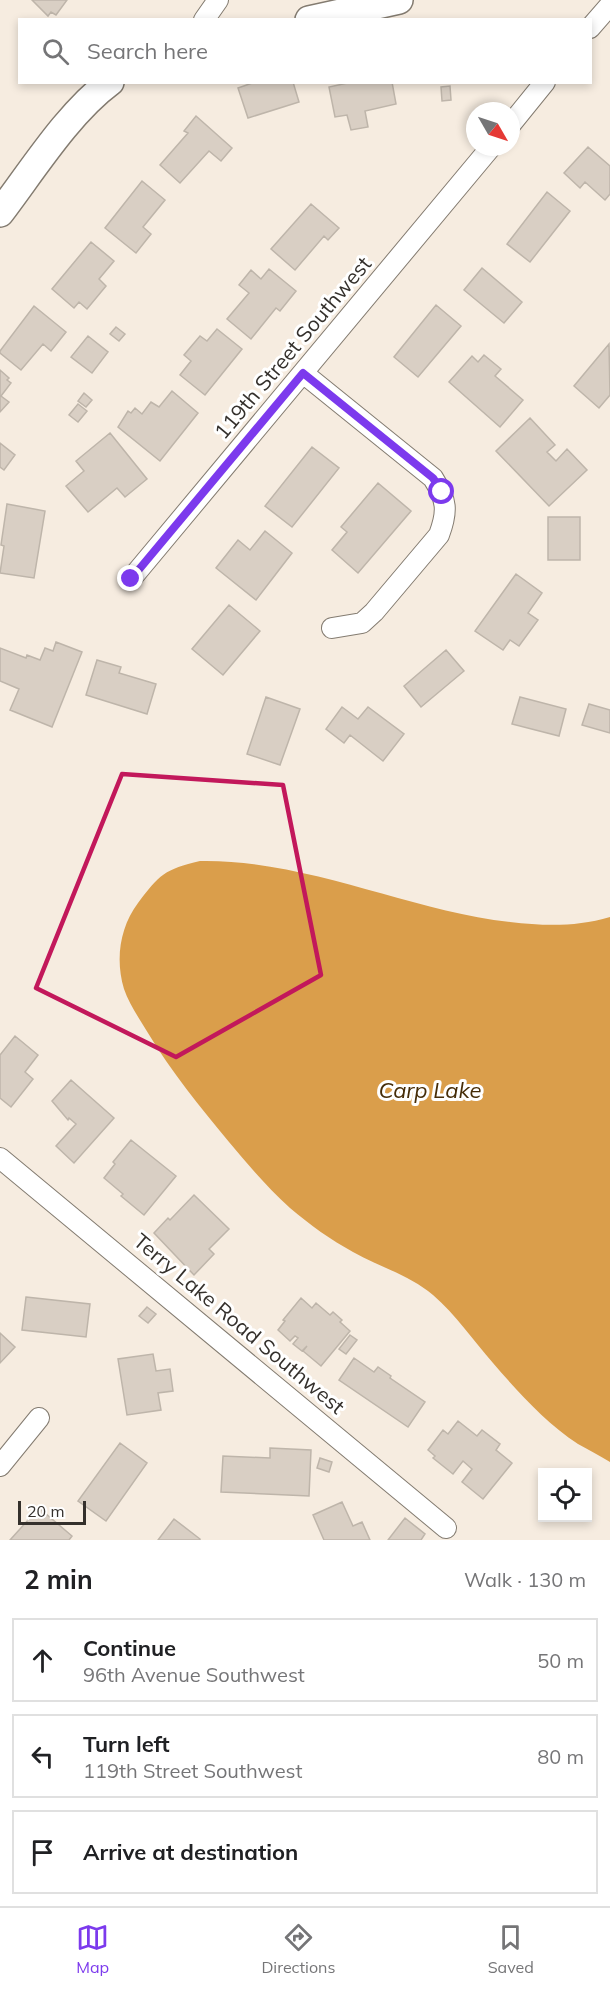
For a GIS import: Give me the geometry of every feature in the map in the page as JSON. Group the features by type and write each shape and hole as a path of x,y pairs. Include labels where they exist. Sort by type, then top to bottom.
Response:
{"main road":[{"path":"318,18 399,0"},
{"path":"0,213 75,115 108,84"}],"street":[{"path":"205,18 218,0"},
{"path":"592,27 610,5"},
{"path":"520,113 543,84"},
{"name":"119th Street Southwest","path":"131,579 484,156"},
{"path":"303,373 433,478 442,492 446,508 445,520 439,535 374,612 362,623 332,628"},
{"name":"Terry Lake Road Southwest","path":"0,1158 446,1528"},
{"path":"0,1466 39,1418"}],"highlighted area":[{"path":"122,774 283,785 321,975 176,1057 36,988"}],"water":[{"name":"Carp Lake","path":"200,861 279,868 471,916 510,922 560,925 585,923 610,917 610,1462 566,1436 544,1417 512,1385 457,1319 433,1295 414,1282 337,1242 290,1208 236,1151 166,1061 126,995 121,978 121,944 132,912 152,886 171,870"}],"building":[{"path":"32,0 67,0 56,15 51,12 48,16"},
{"path":"249,84 294,84 299,102 248,118 238,88"},
{"path":"343,84 392,84 396,104 365,111 368,127 351,130 347,115 335,117 329,87"},
{"path":"450,86 451,100 442,101 441,87"},
{"path":"196,116 232,148 221,161 209,151 180,183 160,165 188,133 184,131"},
{"path":"588,147 610,166 610,194 605,200 585,182 580,188 564,173"},
{"path":"142,181 165,200 143,227 151,234 136,253 105,228"},
{"path":"547,192 570,211 530,262 507,244"},
{"path":"311,204 339,228 328,240 324,236 295,270 271,249"},
{"path":"91,242 114,261 99,279 106,286 87,309 79,302 74,308 52,289"},
{"path":"482,268 522,302 504,323 464,290"},
{"path":"269,269 296,291 280,311 276,308 251,339 227,319 249,293 239,285 251,270 261,279"},
{"path":"436,305 461,326 418,377 394,357"},
{"path":"34,306 66,332 51,351 43,344 21,370 0,351"},
{"path":"116,327 125,334 119,341 110,334"},
{"path":"217,329 242,349 205,395 180,375 191,361 184,355 200,336 207,341"},
{"path":"88,336 108,352 92,373 71,357"},
{"path":"609,344 610,395 599,408 574,386"},
{"path":"484,355 501,369 495,376 523,400 500,427 449,382 472,356 478,362"},
{"path":"0,370 11,383 1,396 9,402 0,412"},
{"path":"172,391 198,413 160,461 118,427 128,411 131,413 135,408 142,414 151,402 159,407"},
{"path":"84,393 92,400 86,407 78,401"},
{"path":"78,404 87,411 78,422 69,415"},
{"path":"530,418 555,445 547,452 556,461 567,449 587,470 549,506 496,451"},
{"path":"110,433 147,479 125,497 117,488 88,512 66,486 84,471 76,461"},
{"path":"0,443 15,455 4,470 0,467"},
{"path":"312,447 339,468 292,527 265,506"},
{"path":"378,483 411,511 358,573 332,550 347,532 341,527"},
{"path":"7,504 45,511 34,578 0,573 4,546 1,545"},
{"path":"548,517 580,517 580,560 548,560"},
{"path":"265,531 292,553 256,600 216,568 238,540 250,550"},
{"path":"516,574 542,593 528,613 538,620 519,646 510,640 503,650 475,631"},
{"path":"229,605 260,631 223,675 192,649"},
{"path":"56,642 82,652 52,727 10,710 19,689 0,681 0,648 26,658 27,655 40,660 45,648 53,651"},
{"path":"446,650 464,671 421,707 404,686"},
{"path":"97,660 121,667 119,673 156,684 147,714 86,695"},
{"path":"266,697 300,709 280,765 247,754"},
{"path":"520,697 566,709 559,736 512,724"},
{"path":"589,704 610,710 610,733 582,725"},
{"path":"342,707 358,719 368,707 404,734 383,761 350,735 344,743 326,729"},
{"path":"15,1036 38,1055 25,1072 33,1079 11,1107 0,1098 0,1055"},
{"path":"71,1080 114,1118 74,1163 56,1146 76,1124 69,1118 68,1120 52,1101"},
{"path":"131,1140 176,1176 144,1215 104,1178 115,1164 113,1162"},
{"path":"194,1195 229,1229 209,1249 214,1254 194,1275 154,1233"},
{"path":"26,1297 90,1304 86,1337 22,1330"},
{"path":"301,1298 312,1308 316,1303 330,1315 333,1312 350,1331 321,1366 303,1351 307,1346 302,1351 293,1344 298,1338 295,1336 290,1341 278,1330"},
{"path":"147,1307 156,1314 148,1323 139,1316"},
{"path":"0,1333 15,1347 0,1363"},
{"path":"350,1335 357,1340 346,1354 339,1349"},
{"path":"153,1354 156,1371 170,1369 173,1391 158,1393 161,1410 127,1415 118,1359"},
{"path":"354,1358 374,1372 378,1367 425,1402 408,1427 339,1380"},
{"path":"458,1421 477,1436 482,1430 500,1444 496,1450 512,1463 483,1499 462,1482 472,1469 463,1461 453,1474 433,1458 435,1456 428,1450 443,1430 448,1434"},
{"path":"120,1443 147,1463 106,1521 78,1501"},
{"path":"270,1448 311,1450 309,1496 221,1492 223,1456 270,1458"},
{"path":"320,1458 332,1462 329,1472 317,1468"},
{"path":"342,1502 353,1526 362,1522 370,1540 324,1540 313,1515"},
{"path":"39,1508 72,1536 69,1540 10,1540"},
{"path":"405,1518 425,1534 421,1540 388,1540"},
{"path":"174,1519 200,1539 200,1540 158,1540"}],"route":[{"path":"131,579 303,373 433,478 442,492"}]}
